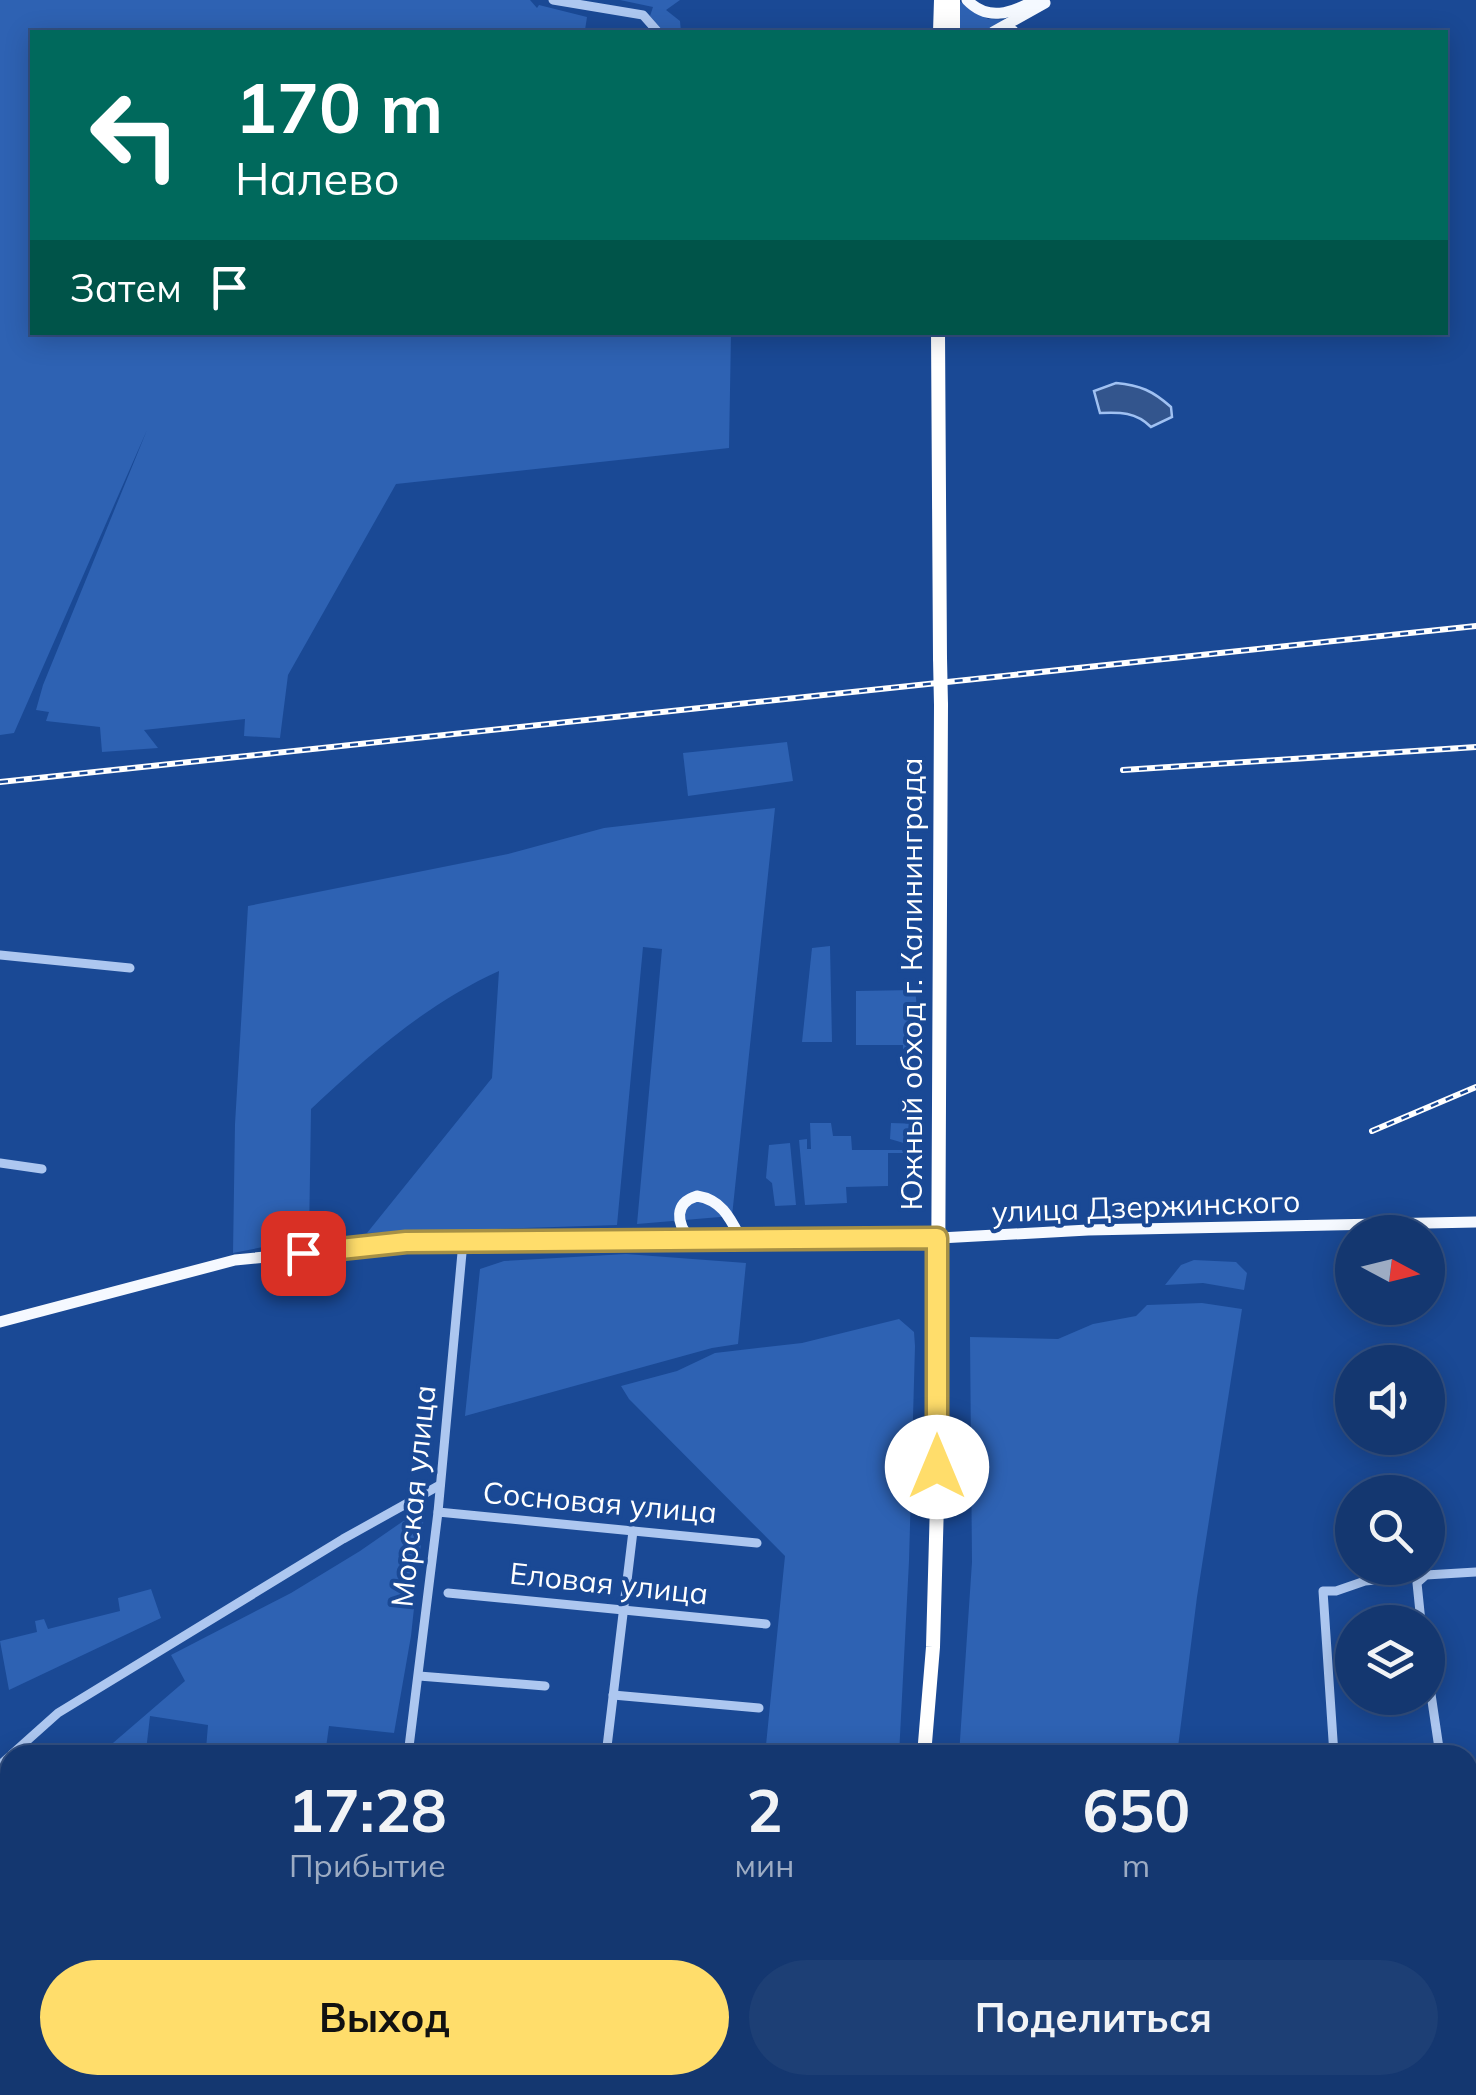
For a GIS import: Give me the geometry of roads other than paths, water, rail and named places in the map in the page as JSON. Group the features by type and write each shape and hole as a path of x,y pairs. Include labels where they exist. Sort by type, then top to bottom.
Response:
{"highway":[{"path":"941,0 944,30"},
{"path":"944,30 953,0"},
{"name":"Южный обход г. Калининграда","path":"925,1745 936,1557 938,335"}],"main road":[{"path":"967,0 981,12 997,15 1043,1"},
{"path":"1014,30 1043,1"},
{"path":"996,30 1043,1"},
{"path":"690,1239 679,1224 679,1213 684,1203 697,1196 718,1204 728,1213 740,1238"},
{"name":"улица Дзержинского","path":"0,1322 235,1260 406,1242 937,1238 1088,1230 1476,1222"}],"street":[{"path":"553,0 644,15 656,30"},
{"path":"0,955 130,968"},
{"path":"0,1163 42,1169"},
{"name":"Морская улица","path":"409,1745 438,1512 463,1242"},
{"path":"22,1745 58,1713 440,1485"},
{"name":"Сосновая улица","path":"438,1512 757,1543"},
{"path":"607,1745 633,1531"},
{"path":"1445,1574 1476,1572"},
{"path":"1333,1745 1323,1591 1355,1585"},
{"name":"Еловая улица","path":"448,1592 766,1624"},
{"path":"419,1676 545,1686"},
{"path":"613,1695 759,1708"},
{"path":"1433,1715 1438,1745"}],"railway":[{"path":"0,782 1476,626"},
{"path":"1123,770 1476,747"},
{"path":"1372,1131 1476,1087"}]}
